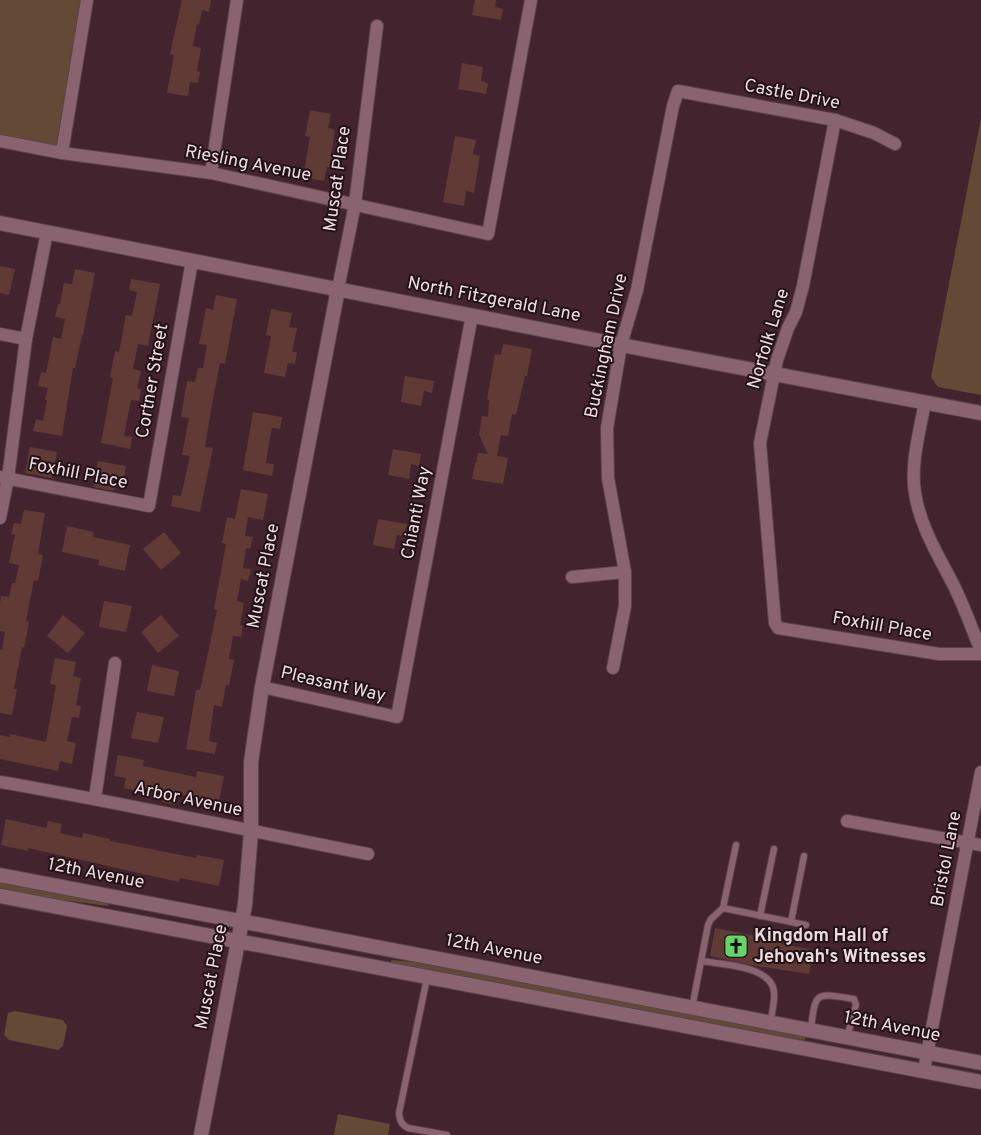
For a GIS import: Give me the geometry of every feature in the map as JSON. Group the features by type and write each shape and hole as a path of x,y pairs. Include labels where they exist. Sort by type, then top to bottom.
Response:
{"street":[{"path":"62,153 87,0"},
{"path":"211,173 237,0"},
{"name":"Riesling Avenue","path":"0,141 62,153 211,173 488,234 531,0"},
{"name":"Muscat Place","path":"200,1135 245,905 251,832 251,762 262,687 355,204 377,26"},
{"name":"Castle Drive","path":"678,91 835,120 874,133 896,144"},
{"name":"Buckingham Drive","path":"613,668 625,606 625,572 608,478 607,428 622,345 637,290 671,115 678,91"},
{"name":"Norfolk Lane","path":"778,628 773,614 760,443 773,374 804,286 835,120"},
{"name":"North Fitzgerald Lane","path":"0,223 622,345 981,413"},
{"path":"0,518 4,477 26,339 47,232"},
{"name":"Cortner Street","path":"149,506 192,261"},
{"name":"Chianti Way","path":"397,717 472,315"},
{"path":"0,334 26,339"},
{"path":"925,402 915,454 914,492 923,522 953,585 981,653"},
{"name":"Foxhill Place","path":"4,477 149,506"},
{"path":"572,576 625,572"},
{"name":"Foxhill Place","path":"778,628 939,654 981,653"},
{"path":"95,798 115,663"},
{"name":"Pleasant Way","path":"262,687 397,717"},
{"name":"Bristol Lane","path":"924,1070 975,844 981,772"},
{"name":"Arbor Avenue","path":"0,782 95,798 251,832 368,854"},
{"path":"848,820 975,844"},
{"name":"12th Avenue","path":"0,874 981,1063"},
{"name":"12th Avenue","path":"0,896 981,1082"}],"lane":[{"path":"692,1008 708,924 723,908 736,845"},
{"path":"760,916 774,849"},
{"path":"791,922 804,856"},
{"path":"723,908 806,925"},
{"path":"701,961 752,970 766,976 774,990 770,1023"},
{"path":"427,978 399,1113 400,1121 408,1128 447,1135"},
{"path":"811,1031 813,1006 817,998 822,995 830,995 854,999 856,1005 847,1038"}],"shaded area":[{"path":"0,0 86,0 62,153 0,141"},
{"path":"981,118 981,395 938,387 931,377"},
{"path":"0,876 110,900 108,906 0,892"},
{"path":"391,960 414,962 542,985 806,1036 805,1040 776,1037 391,963"},
{"path":"15,1011 63,1020 67,1026 63,1046 58,1050 9,1040 4,1035 8,1013"},
{"path":"338,1114 390,1124 388,1135 334,1135"}],"building":[{"path":"182,0 211,0 209,12 202,10 199,25 197,24 193,46 201,48 197,71 200,72 198,83 190,82 188,96 167,93 174,55 170,54"},
{"path":"475,0 496,0 495,7 503,9 501,20 472,15"},
{"path":"462,63 483,67 481,81 488,83 486,94 458,89"},
{"path":"310,110 331,114 328,128 335,130 331,156 337,157 334,168 327,167 324,181 303,177 310,137 305,136"},
{"path":"455,136 476,140 473,154 480,156 474,193 466,191 464,206 443,202"},
{"path":"0,266 15,269 9,295 0,293"},
{"path":"75,269 95,273 83,335 75,368 73,368 62,436 33,431 36,419 43,421 47,400 45,400 48,388 38,386 41,372 46,373 53,337 61,339 65,319 55,317 58,304 60,304 64,283 72,284"},
{"path":"131,279 160,284 148,346 138,344 133,369 141,371 137,389 141,389 139,401 131,400 124,436 132,437 130,449 101,443 113,378 110,377 115,351 119,352 126,315 132,316 137,292 129,290"},
{"path":"216,295 237,299 225,364 220,363 211,410 205,447 213,448 200,512 171,506 173,495 181,496 190,456 182,455 189,418 181,417 187,381 195,382 198,368 203,368 207,345 199,344 206,308 213,310"},
{"path":"271,309 292,313 289,327 297,328 292,352 297,352 295,364 288,363 285,377 264,373 271,336 266,335"},
{"path":"503,344 532,349 527,376 525,376 516,415 512,414 508,436 501,435 497,456 508,458 503,484 472,479 478,453 488,454 479,435 482,416 488,417 489,400 487,399 495,354 501,355"},
{"path":"405,376 434,381 432,393 424,391 421,406 401,402"},
{"path":"253,412 282,417 280,429 272,428 268,448 266,463 274,464 272,476 243,470"},
{"path":"30,447 57,452 52,478 25,473"},
{"path":"393,449 421,454 419,466 411,464 409,479 388,475"},
{"path":"98,461 126,466 124,478 116,477 114,491 93,487"},
{"path":"241,489 268,494 263,520 248,517 245,536 253,537 250,549 246,548 243,568 251,569 248,581 241,579 237,601 244,603 240,625 243,626 241,637 233,636 229,659 234,660 229,686 226,685 222,707 214,705 209,741 217,743 215,754 186,749 196,690 200,690 217,610 214,609 226,544 222,543 227,517 235,519"},
{"path":"24,510 45,513 38,554 43,555 38,581 34,580 26,621 29,622 14,689 17,689 12,715 0,713 0,649 2,650 5,632 0,631 0,603 1,596 9,597 12,583 15,583 19,565 9,563 15,535 11,534 14,523 21,524"},
{"path":"378,519 407,524 404,536 397,535 394,549 373,545"},
{"path":"67,526 94,532 93,537 130,545 125,571 98,565 99,560 62,552"},
{"path":"164,532 181,553 161,570 143,549"},
{"path":"104,601 132,606 126,632 99,627"},
{"path":"63,615 85,633 68,653 47,636"},
{"path":"161,615 179,636 158,653 141,632"},
{"path":"55,658 76,662 73,676 81,678 76,705 81,706 79,718 72,717 67,741 76,743 72,764 60,761 58,771 0,759 0,735 10,737 10,734 46,742 56,685 50,684"},
{"path":"152,665 179,671 174,696 147,691"},
{"path":"137,712 164,717 158,743 131,738"},
{"path":"118,755 144,760 143,766 196,777 197,771 224,776 219,802 178,794 176,805 162,802 164,792 138,787 137,791 124,788 126,778 114,776"},
{"path":"6,819 46,828 48,821 62,824 60,833 82,838 83,833 110,839 110,841 196,858 197,855 224,860 219,886 180,878 179,882 28,848 28,851 1,845"},
{"path":"715,928 782,941 782,944 813,950 809,974 750,965 710,956"}],"place":[{"name":"Kingdom Hall of Jehovah's Witnesses","path":"736,946"}]}
